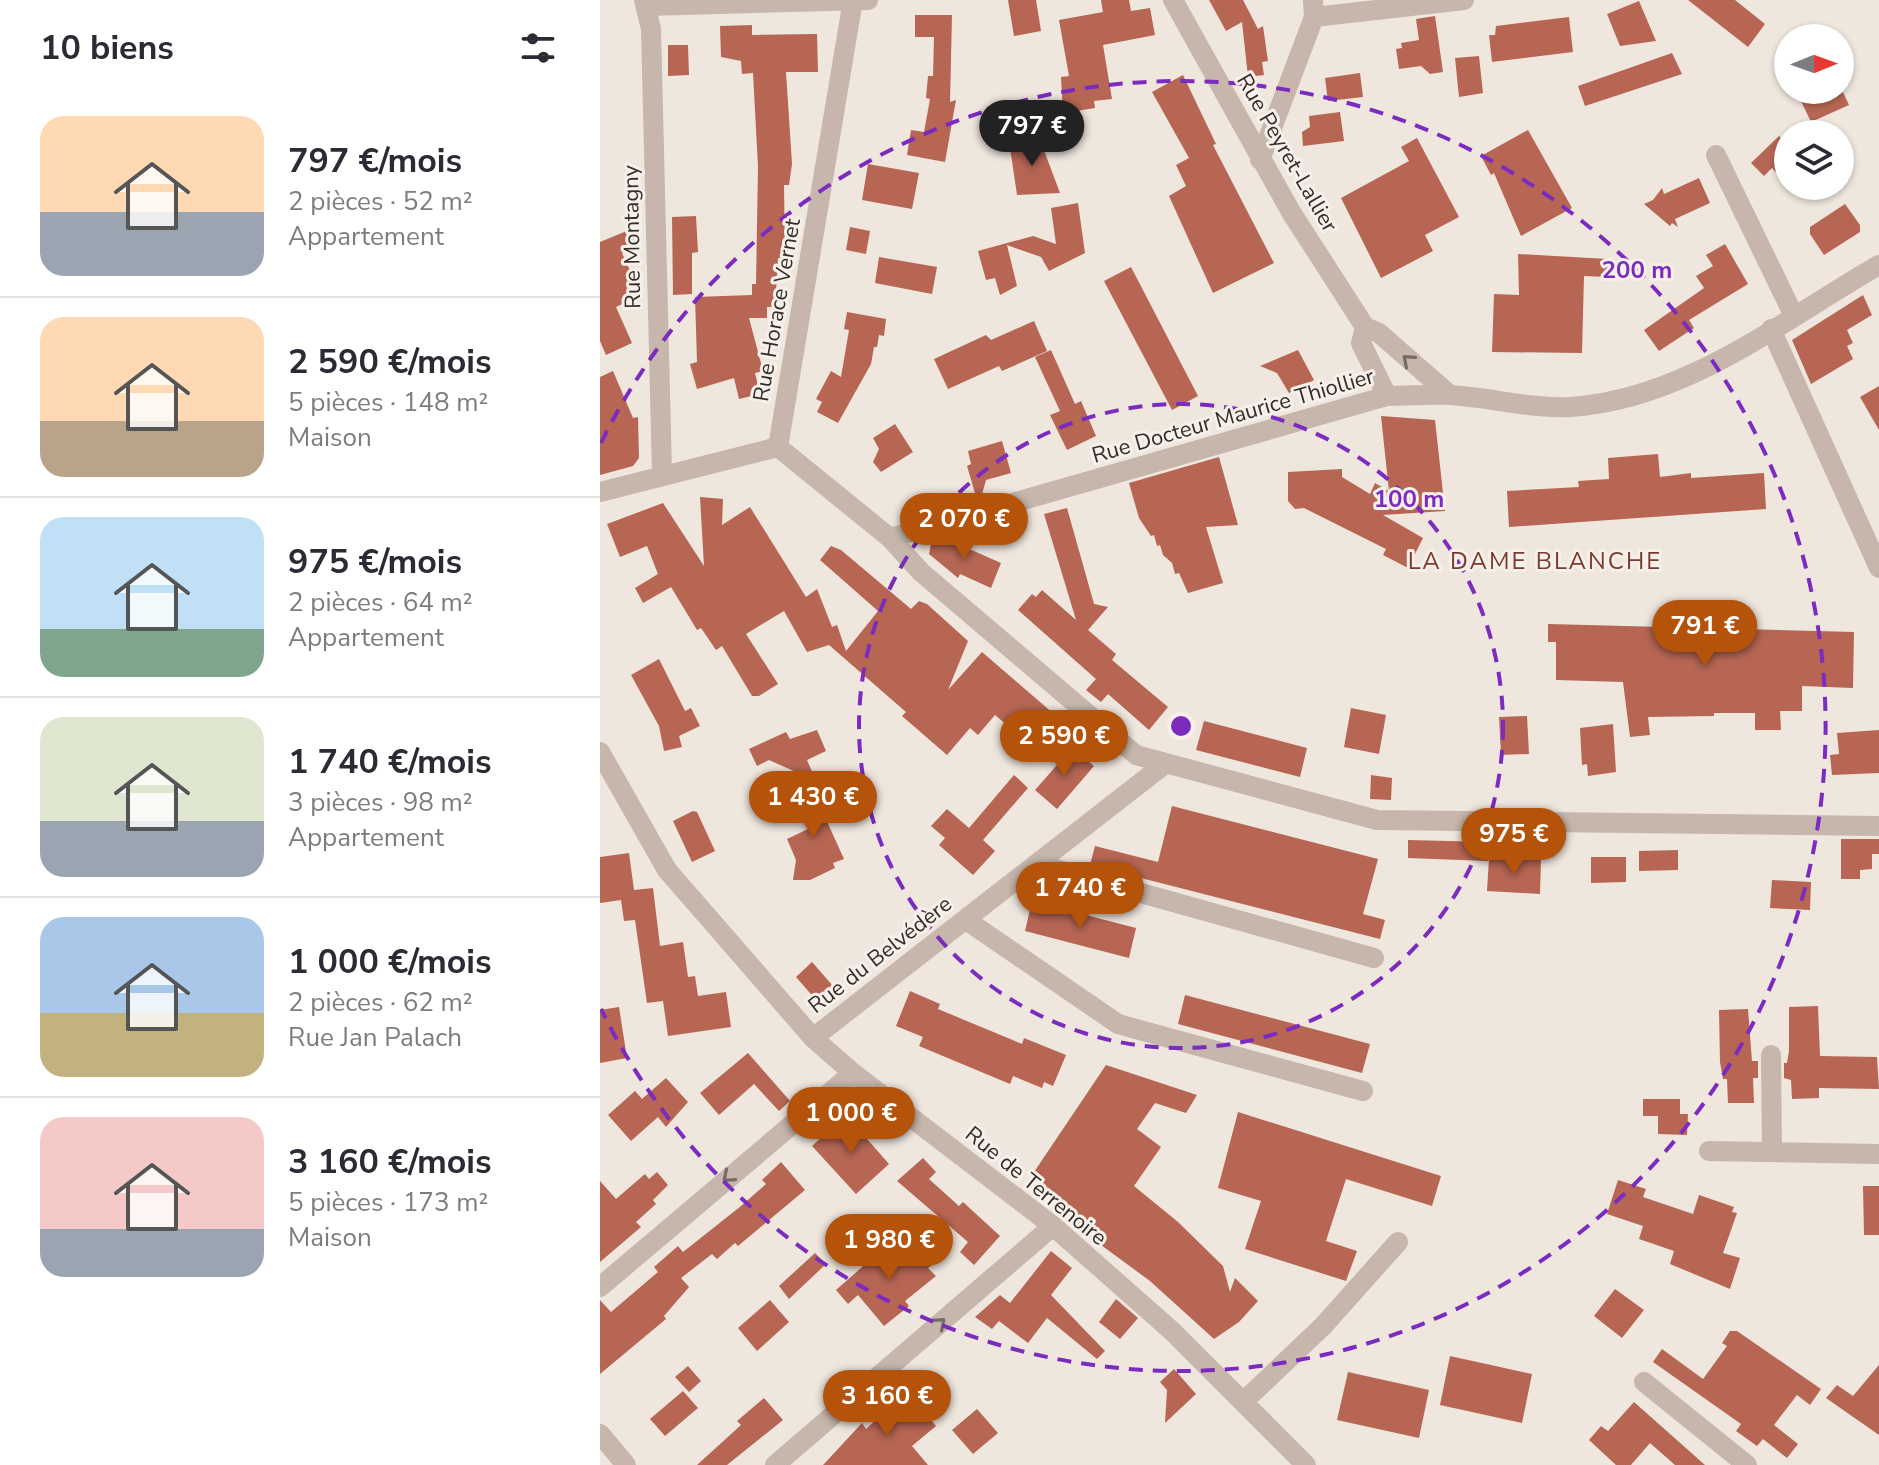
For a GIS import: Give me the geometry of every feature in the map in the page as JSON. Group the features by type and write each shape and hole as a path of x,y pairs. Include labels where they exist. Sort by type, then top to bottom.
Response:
{"street":[{"name":"Rue Peyret-Lallier","path":"1173,0 1260,160 1365,327 1379,333 1450,395"},
{"path":"1260,160 1313,9 1464,0"},
{"path":"645,3 858,1"},
{"name":"Rue Horace Vernet","path":"778,447 858,1"},
{"name":"Rue Montagny","path":"645,3 651,29 662,474"},
{"path":"1716,155 1793,314"},
{"name":"Rue Docteur Maurice Thiollier","path":"890,538 1387,396 1450,395 1545,407 1606,403 1642,394 1710,366 1879,265"},
{"name":"Rue Peyret-Lallier","path":"1365,327 1361,343 1387,396"},
{"path":"1771,329 1879,568"},
{"path":"600,492 778,447 890,538 921,572 1136,755 1377,820 1879,826"},
{"name":"Rue de Terrenoire","path":"600,752 667,870 813,1038 853,1073 1053,1226 1172,1331 1306,1465"},
{"name":"Rue du Belvédère","path":"813,1038 1166,763"},
{"path":"1037,864 1374,958"},
{"path":"966,920 1118,1024 1363,1091"},
{"path":"1771,1055 1772,1152"},
{"path":"600,1287 853,1073"},
{"path":"1709,1151 1879,1154"},
{"path":"775,1465 1053,1226"},
{"path":"1243,1402 1323,1326 1398,1242"},
{"path":"1644,1382 1747,1465"},
{"path":"600,1434 626,1465"}],"building":[{"path":"1008,0 1036,0 1041,31 1014,36"},
{"path":"1101,0 1129,0 1131,11 1150,8 1155,35 1103,45 1112,99 1094,101 1095,108 1063,113 1061,77 1069,76 1059,20 1103,12"},
{"path":"1209,0 1243,0 1258,29 1263,26 1268,61 1262,62 1264,75 1248,77 1242,22 1226,31"},
{"path":"1688,0 1735,0 1765,24 1748,47"},
{"path":"1639,1 1656,41 1620,46 1607,14"},
{"path":"915,15 952,15 950,102 956,100 945,162 907,155 911,130 924,132 930,99 926,98 928,76 933,76 934,37 915,37"},
{"path":"1435,16 1443,72 1430,74 1421,66 1399,69 1396,49 1402,48 1401,43 1419,40 1416,19"},
{"path":"1569,17 1573,52 1492,62 1489,35 1495,35 1496,26"},
{"path":"752,25 752,35 817,34 818,72 786,72 792,164 789,185 784,185 785,258 778,258 775,307 767,307 767,318 749,318 763,371 755,373 760,394 739,399 734,378 697,389 690,364 697,362 695,297 752,295 752,284 756,284 758,167 753,73 742,74 741,61 721,57 720,26"},
{"path":"668,45 688,45 689,75 668,76"},
{"path":"1672,53 1682,74 1585,106 1578,86"},
{"path":"1479,56 1483,93 1459,97 1455,58"},
{"path":"1360,73 1363,97 1328,101 1325,78"},
{"path":"1183,75 1216,144 1213,145 1274,263 1213,293 1169,196 1186,186 1176,165 1189,158 1152,92"},
{"path":"1802,104 1849,105 1815,120 1810,120"},
{"path":"1340,112 1344,141 1303,146 1302,132 1310,127 1309,116"},
{"path":"1528,130 1572,208 1521,236 1494,173 1491,175 1481,156"},
{"path":"1039,137 1060,193 1017,195 1009,141"},
{"path":"1417,138 1459,217 1425,235 1433,251 1381,278 1341,198 1409,161 1401,147"},
{"path":"1774,141 1774,170 1772,168 1764,176 1751,163"},
{"path":"868,164 919,173 912,209 862,200"},
{"path":"1699,178 1710,203 1675,219 1678,227 1672,223 1670,226 1644,204 1653,200 1662,188 1664,194"},
{"path":"1078,203 1085,253 1049,271 1041,257 1007,245 1017,286 1000,295 995,278 986,280 978,251 1033,236 1056,244 1051,208"},
{"path":"1845,204 1860,225 1860,232 1824,255 1810,234 1810,227"},
{"path":"696,216 698,252 692,253 692,294 673,295 672,217"},
{"path":"850,227 870,231 866,254 846,250"},
{"path":"634,228 634,248 622,253 635,282 635,298 616,307 632,343 606,355 600,341 600,242"},
{"path":"1725,244 1748,284 1689,320 1694,328 1659,351 1644,330 1704,288 1696,276 1713,266 1706,255"},
{"path":"1518,254 1608,259 1607,277 1584,276 1582,353 1492,352 1494,294 1519,295"},
{"path":"879,257 937,267 932,294 875,283"},
{"path":"1131,267 1198,396 1172,410 1104,281"},
{"path":"1863,295 1872,315 1847,330 1853,343 1847,346 1853,359 1811,384 1792,340"},
{"path":"847,312 886,319 884,336 879,335 871,364 838,423 817,412 822,402 816,399 831,371 841,377 849,330 844,329"},
{"path":"1034,321 1047,351 1002,371 999,366 948,389 934,359 986,335 991,340"},
{"path":"1051,350 1075,404 1081,401 1096,436 1067,450 1050,415 1060,411 1035,357"},
{"path":"1298,350 1314,380 1289,393 1277,373 1260,366"},
{"path":"613,371 633,418 638,417 639,458 633,466 600,475 600,377"},
{"path":"1879,386 1879,430 1860,397"},
{"path":"1381,416 1435,420 1445,511 1383,515 1423,538 1408,568 1383,555 1386,549 1304,508 1295,509 1288,501 1288,472 1342,469 1342,477 1370,494 1375,483 1389,491"},
{"path":"895,424 913,452 881,472 873,462 879,449 873,438"},
{"path":"1002,441 1011,473 986,480 981,498 977,500 967,466 971,464 968,451"},
{"path":"1658,454 1660,477 1691,473 1691,478 1764,473 1766,509 1509,527 1507,491 1579,487 1578,481 1609,479 1608,458"},
{"path":"1219,457 1238,525 1206,527 1223,583 1188,593 1179,573 1175,574 1172,563 1163,555 1160,545 1157,546 1154,535 1151,536 1139,518 1129,483"},
{"path":"700,497 723,499 722,525 750,507 806,597 817,589 832,627 837,625 846,651 878,611 820,560 831,546 841,550 911,609 919,601 927,604 968,641 948,690 982,652 1062,721 1050,734 1042,727 1028,743 995,715 978,735 970,728 947,755 902,716 906,712 829,645 807,652 784,611 746,634 778,684 759,696 752,696 722,646 716,650 701,628 697,630 671,587 643,603 635,588 658,574 647,546 620,557 607,524 663,503 704,566"},
{"path":"1067,508 1094,604 1108,607 1088,630 1116,654 1112,660 1168,707 1149,730 1108,694 1101,702 1086,690 1096,679 1018,610 1032,594 1036,597 1042,590 1076,620 1044,514"},
{"path":"942,537 1001,563 991,588 960,574 958,578 929,554 932,539"},
{"path":"1548,624 1854,632 1853,688 1802,686 1802,711 1780,711 1781,730 1755,730 1755,713 1714,713 1714,716 1648,717 1650,735 1630,737 1623,682 1556,680 1556,642 1548,642"},
{"path":"659,659 685,711 691,708 700,726 679,736 682,747 664,751 659,726 631,675"},
{"path":"1351,708 1386,715 1379,754 1344,747"},
{"path":"1527,716 1529,754 1501,755 1499,717"},
{"path":"1204,721 1307,748 1300,777 1196,750"},
{"path":"1613,724 1616,772 1588,776 1587,764 1582,765 1580,728"},
{"path":"817,730 826,751 807,760 816,781 769,760 757,766 749,749 786,732 790,739"},
{"path":"1879,730 1879,773 1832,775 1830,755 1839,754 1837,733"},
{"path":"1072,748 1094,766 1057,809 1035,790"},
{"path":"1014,775 1028,788 983,840 995,851 973,875 939,845 945,838 931,826 947,809 969,828"},
{"path":"1371,775 1392,778 1391,800 1370,799"},
{"path":"810,784 844,859 833,863 835,868 810,880 793,880 796,860 787,839 808,829 791,789"},
{"path":"1172,806 1378,859 1363,914 1385,920 1380,939 1090,865 1095,846 1158,862"},
{"path":"697,812 715,851 692,862 673,821"},
{"path":"1841,839 1879,839 1879,854 1872,854 1872,869 1860,870 1860,879 1841,879"},
{"path":"1408,840 1489,842 1488,861 1408,858"},
{"path":"1678,850 1678,870 1639,871 1639,851"},
{"path":"629,853 634,890 653,888 660,946 683,942 688,977 695,976 698,996 726,992 731,1027 668,1036 663,1001 647,1003 635,920 624,921 621,900 600,903 600,857"},
{"path":"1591,857 1626,857 1626,882 1591,883"},
{"path":"1489,858 1541,860 1540,894 1487,891"},
{"path":"1772,880 1811,882 1810,910 1770,908"},
{"path":"1032,901 1136,928 1129,958 1025,931"},
{"path":"812,962 840,994 823,1008 796,977"},
{"path":"910,991 940,1004 938,1009 1022,1044 1024,1038 1066,1055 1053,1086 1044,1082 1042,1088 1013,1076 1010,1084 919,1046 923,1037 896,1026"},
{"path":"1185,995 1370,1044 1362,1073 1178,1024"},
{"path":"1818,1006 1820,1056 1877,1057 1879,1089 1819,1088 1819,1098 1792,1099 1791,1080 1784,1078 1784,1063 1787,1063 1789,1051 1789,1007"},
{"path":"619,1007 627,1058 600,1063 600,1010"},
{"path":"1748,1009 1752,1061 1758,1061 1758,1078 1753,1078 1754,1103 1728,1103 1727,1079 1723,1079 1720,1062 1719,1010"},
{"path":"748,1053 790,1101 779,1111 754,1084 719,1115 700,1093"},
{"path":"1106,1065 1197,1095 1186,1113 1155,1103 1137,1129 1161,1147 1134,1186 1178,1222 1223,1266 1230,1292 1235,1278 1258,1301 1239,1322 1214,1339 1150,1281 1063,1217 1071,1207 1032,1175"},
{"path":"666,1078 688,1102 666,1127 658,1117 631,1141 608,1115 635,1091 642,1099"},
{"path":"1643,1099 1680,1099 1680,1114 1688,1114 1687,1135 1658,1134 1658,1116 1643,1116"},
{"path":"1238,1112 1441,1176 1432,1206 1346,1179 1326,1241 1357,1251 1346,1281 1245,1249 1261,1201 1218,1188"},
{"path":"846,1115 889,1164 856,1194 812,1146"},
{"path":"923,1158 936,1172 929,1179 959,1206 963,1202 1000,1236 974,1265 960,1252 968,1242 897,1181"},
{"path":"781,1162 805,1190 738,1246 735,1243 717,1259 712,1254 681,1278 689,1287 664,1316 666,1319 600,1374 600,1300 611,1312 658,1272 654,1267 678,1246 683,1252 766,1184 762,1180"},
{"path":"657,1172 668,1185 653,1200 656,1204 636,1222 641,1227 600,1262 600,1181 616,1199 645,1174 649,1179"},
{"path":"1618,1180 1646,1189 1643,1197 1693,1214 1699,1195 1734,1207 1732,1212 1737,1213 1723,1253 1740,1258 1730,1289 1670,1264 1674,1251 1639,1239 1643,1226 1607,1214"},
{"path":"1863,1186 1879,1186 1879,1235 1864,1235"},
{"path":"912,1239 932,1265 928,1268 936,1276 905,1301 909,1306 884,1326 858,1295 848,1304 836,1290 878,1253 885,1262"},
{"path":"1051,1251 1072,1268 1051,1295 1105,1351 1097,1359 1047,1318 1028,1343 999,1321 992,1329 975,1317 1000,1295 1010,1303"},
{"path":"815,1253 826,1264 789,1299 779,1286"},
{"path":"1615,1289 1644,1310 1622,1338 1594,1316"},
{"path":"1116,1299 1138,1318 1120,1339 1099,1322"},
{"path":"770,1300 789,1322 757,1351 738,1328"},
{"path":"1730,1331 1737,1331 1821,1389 1810,1405 1797,1395 1774,1425 1798,1444 1787,1458 1763,1439 1757,1446 1736,1431 1741,1424 1653,1362 1662,1349 1703,1379 1727,1346 1722,1343"},
{"path":"1450,1356 1532,1374 1522,1423 1440,1405"},
{"path":"1879,1365 1879,1435 1826,1398 1837,1385 1853,1396"},
{"path":"688,1366 701,1381 689,1392 675,1377"},
{"path":"1174,1369 1196,1394 1165,1423 1167,1390 1160,1382"},
{"path":"1348,1372 1429,1390 1419,1438 1337,1420"},
{"path":"683,1391 698,1408 665,1436 650,1419"},
{"path":"907,1392 936,1426 912,1446 928,1465 823,1465 862,1423 866,1429"},
{"path":"764,1398 783,1420 727,1465 697,1465 741,1425 737,1421"},
{"path":"1634,1402 1705,1465 1675,1465 1650,1443 1631,1465 1616,1465 1589,1440 1601,1426 1608,1431"},
{"path":"977,1409 998,1433 973,1454 952,1430"}],"district":[{"name":"LA DAME BLANCHE","path":"1535,561"}]}
